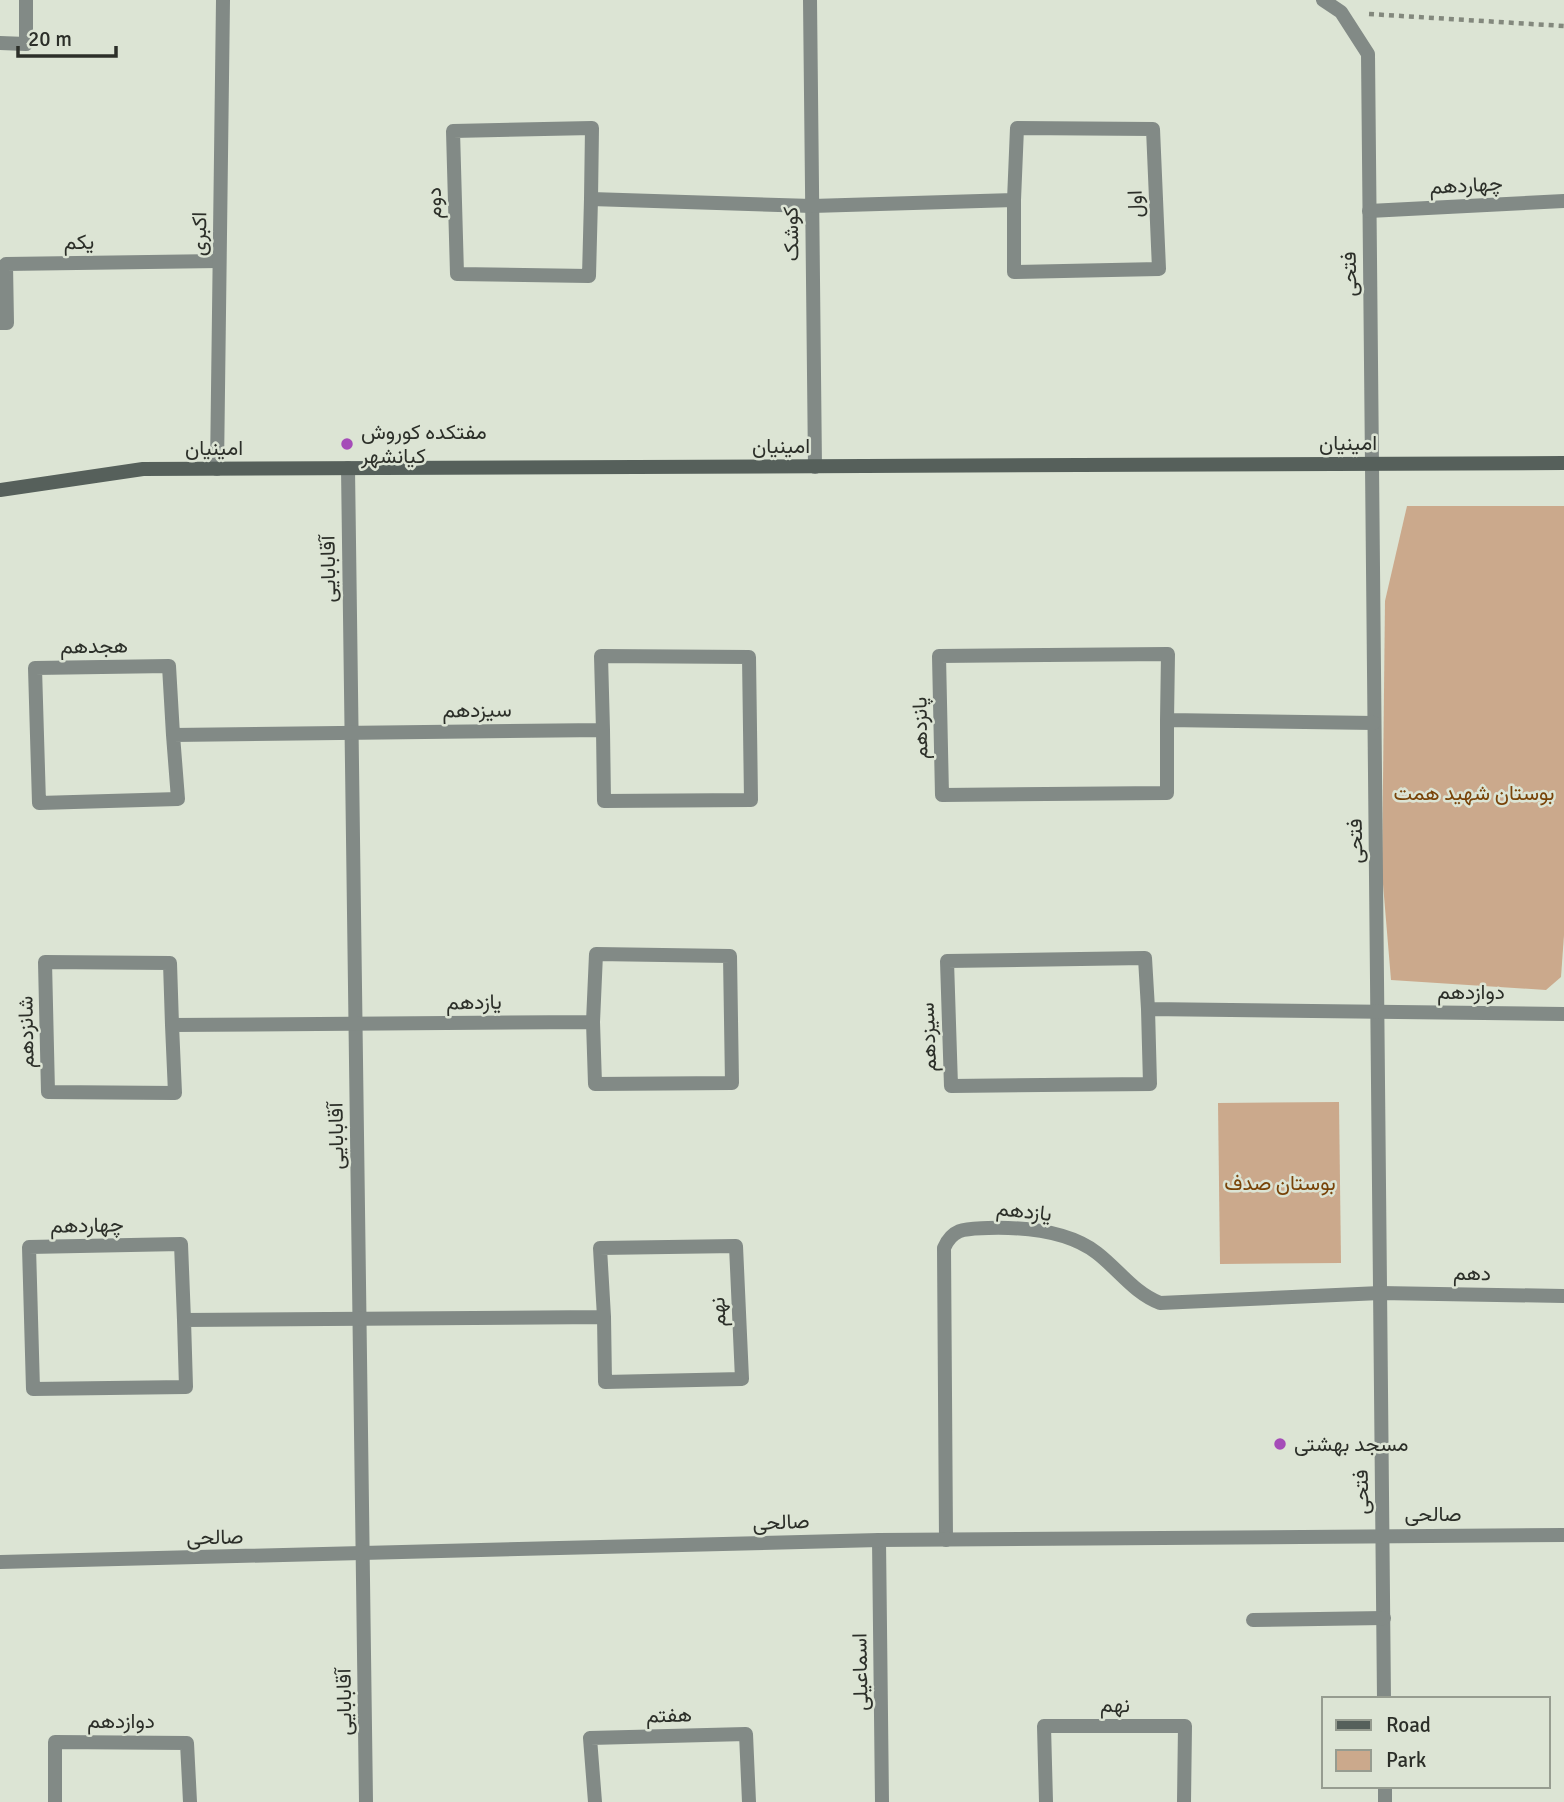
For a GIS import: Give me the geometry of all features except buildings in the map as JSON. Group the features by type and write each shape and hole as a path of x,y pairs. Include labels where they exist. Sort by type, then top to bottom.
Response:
{"main road":[{"name":"امینیان","path":"0,490 143,469 1564,463"}],"street":[{"path":"0,43 26,44 26,0"},
{"name":"اکبری","path":"216,469 223,0"},
{"name":"کوشک","path":"810,0 815,467"},
{"name":"فتحی","path":"1323,0 1341,12 1368,54 1384,1697"},
{"name":"دوم","path":"592,128 591,200 589,276 457,274 453,131 592,128"},
{"name":"اول","path":"1017,128 1153,129 1159,269 1014,272 1014,200 1017,128"},
{"path":"591,200 812,206 1014,200"},
{"name":"چهاردهم","path":"1369,211 1564,201"},
{"name":"یکم","path":"0,323 7,323 6,264 219,261"},
{"name":"آقابابایی","path":"348,468 366,1802"},
{"name":"پانزدهم","path":"1168,654 1167,720 1167,793 942,795 939,656 1168,654"},
{"path":"601,656 749,657 751,800 604,801 603,730 601,656"},
{"name":"هجدهم","path":"169,666 173,736 178,799 39,803 35,668 169,666"},
{"path":"1167,720 1374,723"},
{"name":"سیزدهم","path":"352,733 603,730"},
{"path":"173,736 352,733"},
{"path":"597,954 730,956 732,1083 595,1084 593,1022 597,954"},
{"name":"سیزدهم","path":"1145,957 1148,1009 1150,1084 951,1086 947,961 1145,957"},
{"name":"شانزدهم","path":"45,962 170,963 172,1025 176,1093 48,1092 45,962"},
{"path":"1148,1009 1377,1013"},
{"name":"دوازدهم","path":"1377,1013 1564,1014"},
{"name":"یازدهم","path":"355,1025 593,1022"},
{"path":"172,1025 355,1025"},
{"name":"یازدهم","path":"946,1540 944,1248 950,1235 960,1229 1011,1227 1072,1240 1096,1252 1146,1297 1160,1303 1380,1293"},
{"name":"چهاردهم","path":"181,1244 184,1320 186,1387 33,1389 29,1247 181,1244"},
{"name":"نهم","path":"736,1247 742,1379 605,1382 604,1317 600,1248 736,1247"},
{"name":"دهم","path":"1380,1293 1564,1296"},
{"path":"184,1320 604,1317"},
{"name":"صالحی","path":"0,1562 879,1541 1564,1535"},
{"name":"اسماعیلی","path":"879,1541 883,1802"},
{"path":"1253,1620 1384,1618"},
{"name":"نهم","path":"1046,1802 1044,1726 1185,1726 1184,1802"},
{"name":"هفتم","path":"595,1802 590,1738 746,1734 749,1802"},
{"name":"دوازدهم","path":"55,1802 55,1742 187,1742 190,1802"}],"path":[{"path":"1341,12 1564,26"}],"green space":[{"name":"بوستان شهید همت","path":"1407,506 1564,506 1564,935 1561,977 1546,990 1391,980 1382,872 1385,601"},
{"name":"بوستان صدف","path":"1339,1102 1341,1263 1220,1264 1218,1103"}],"place":[{"name":"مفتکده کوروش کیانشهر","path":"347,444"},
{"name":"مسجد بهشتی","path":"1280,1444"}]}
